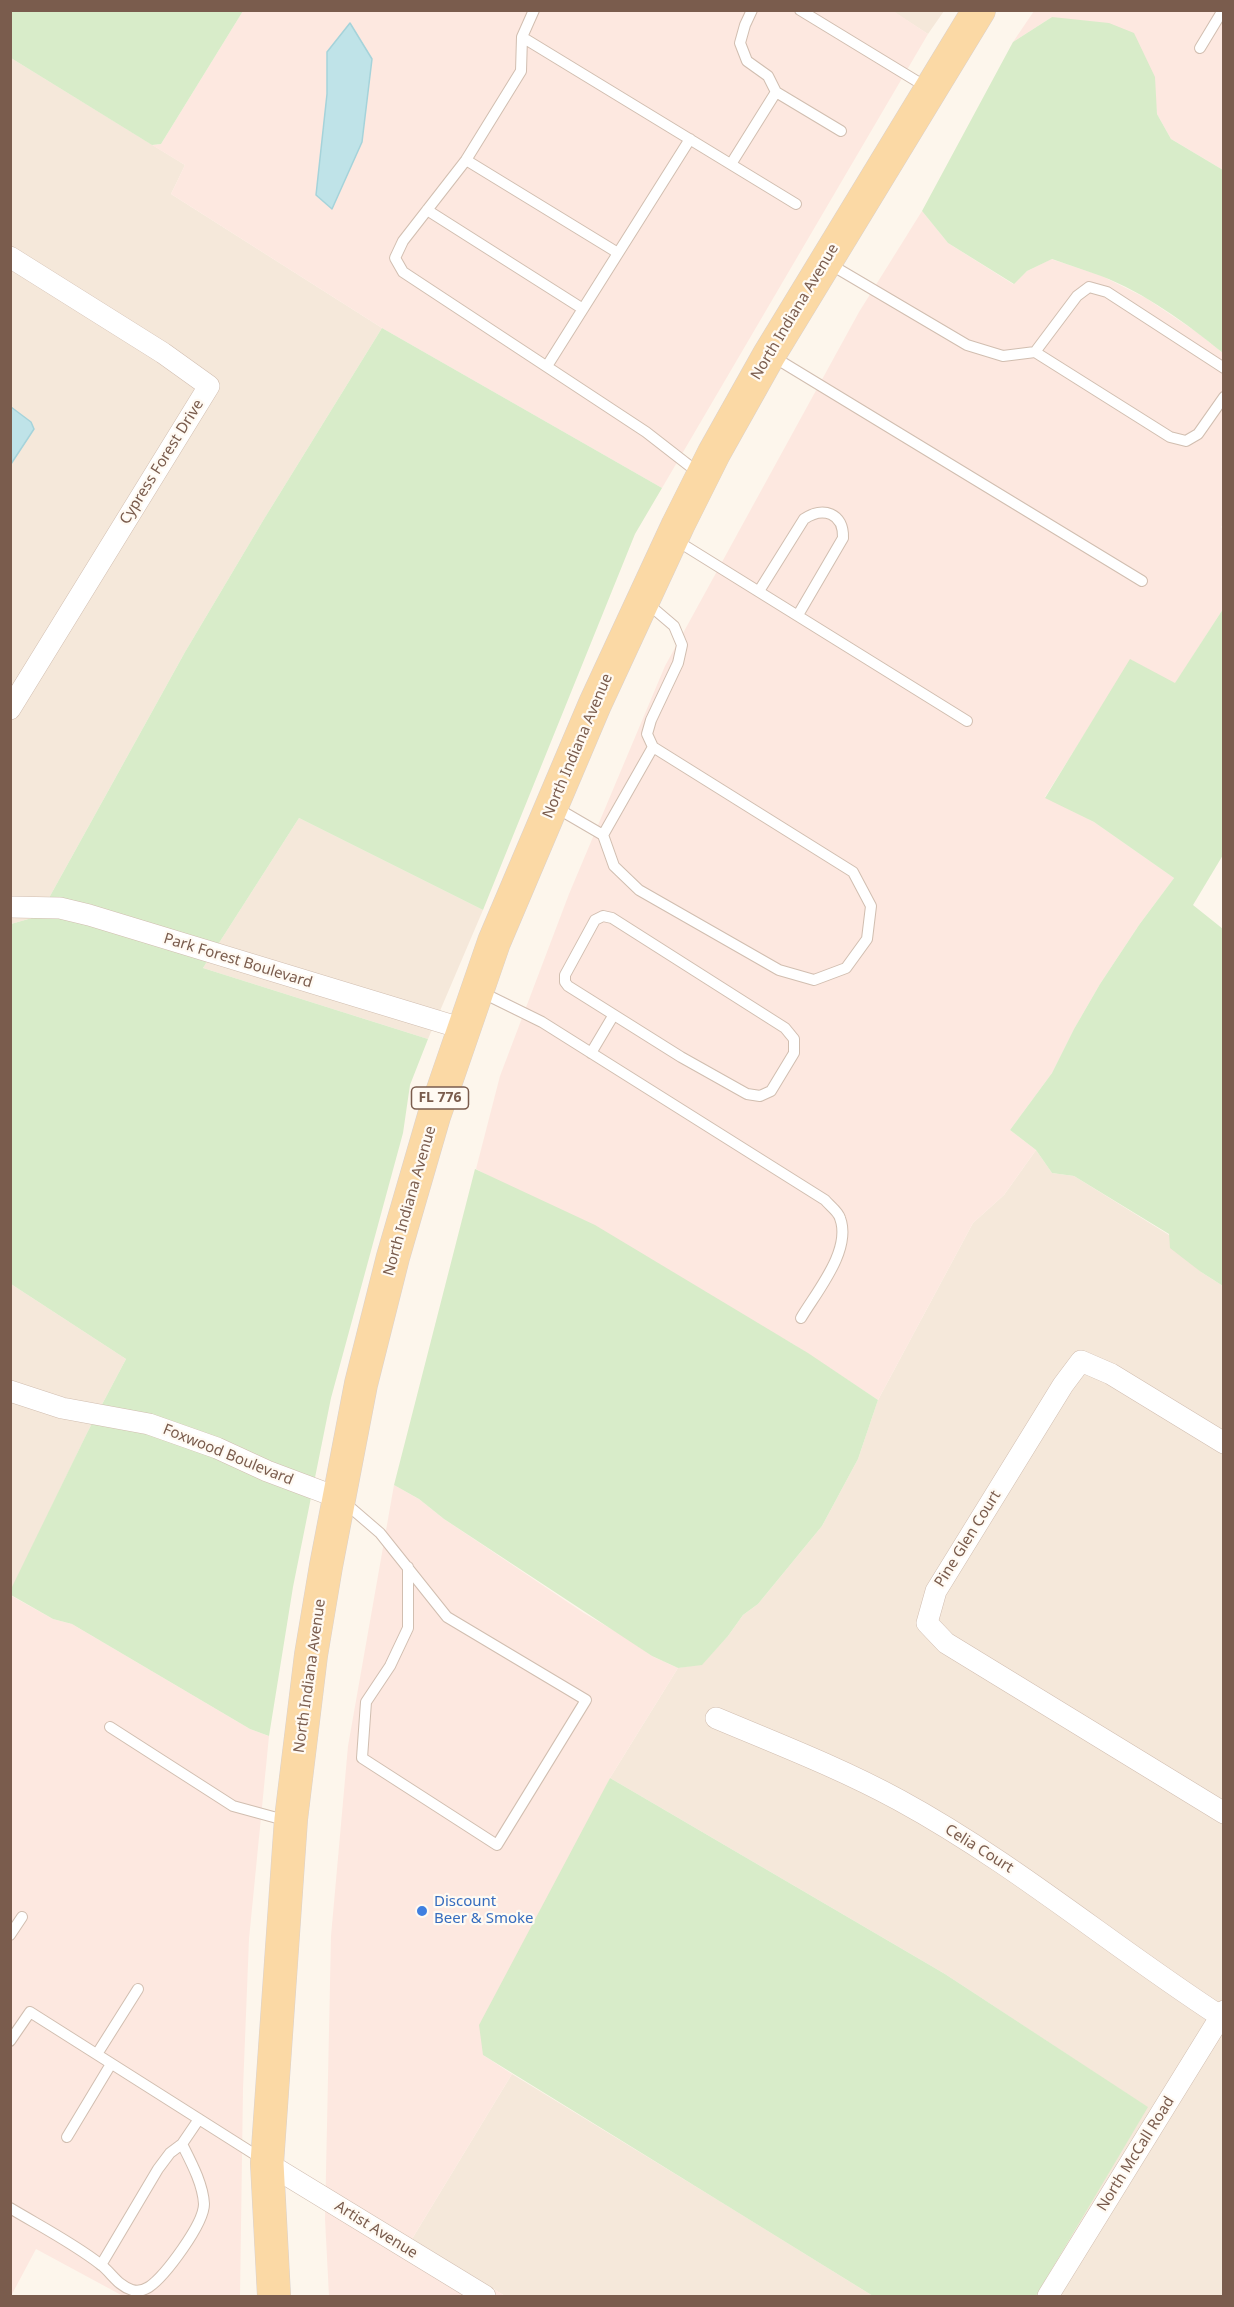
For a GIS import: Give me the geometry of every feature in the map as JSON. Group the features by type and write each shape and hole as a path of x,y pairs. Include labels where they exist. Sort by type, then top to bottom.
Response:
{"main road":[{"name":"North Indiana Avenue","path":"274,2296 267,2163 291,1822 311,1655 361,1384 393,1257 434,1116 494,942 595,704 703,476 769,355 979,10"}],"street":[{"name":"Cypress Forest Drive","path":"10,257 163,353 209,386 10,709"},
{"name":"Park Forest Boulevard","path":"10,907 60,908 89,915 464,1029"},
{"name":"Pine Glen Court","path":"1224,1443 1111,1374 1081,1361 1063,1385 936,1591 927,1623 946,1643 1224,1813"},
{"name":"Foxwood Boulevard","path":"10,1391 62,1408 149,1424 217,1448 267,1471 339,1498"},
{"name":"Celia Court","path":"716,1718 828,1764 900,1800 1047,1893 1161,1977 1222,2013"},
{"name":"North McCall Road","path":"1048,2296 1222,2013"},
{"name":"Artist Avenue","path":"267,2163 485,2296"}],"lane":[{"path":"534,10 522,37 521,71 466,160 403,241 395,258 404,272 646,432 703,476"},
{"path":"752,10 740,43 747,61 768,76 776,92 841,131"},
{"path":"800,10 930,90"},
{"path":"1200,48 1223,10"},
{"path":"522,37 796,204"},
{"path":"731,164 776,92"},
{"path":"547,366 690,140"},
{"path":"466,160 618,253"},
{"path":"427,210 583,309"},
{"path":"825,261 967,345 1003,356 1035,352 1170,437 1186,441 1198,434 1224,397"},
{"path":"1035,352 1077,296 1089,287 1107,292 1224,368"},
{"path":"769,355 1142,581"},
{"path":"759,591 804,519 814,512 826,511 837,518 843,529 843,538 798,615"},
{"path":"673,538 968,721"},
{"path":"552,806 603,835 614,866 639,890 779,970 813,980 846,968 867,939 871,906 853,872 653,747 647,734 651,720 678,663 681,645 674,626 643,600"},
{"path":"603,835 653,747"},
{"path":"603,916 612,918 785,1028 794,1040 794,1053 771,1091 760,1096 747,1095 613,1016 565,982 565,975 596,920 603,916"},
{"path":"478,990 542,1022 825,1200 840,1216 844,1234 841,1251 801,1318"},
{"path":"591,1053 613,1016"},
{"path":"339,1498 380,1533 408,1567 447,1617 586,1700 497,1845 362,1758 366,1702 390,1666 408,1628 408,1567"},
{"path":"110,1727 233,1806 291,1822"},
{"path":"10,1935 22,1917"},
{"path":"97,2054 138,1989"},
{"path":"10,2041 30,2012 267,2163"},
{"path":"67,2137 111,2064"},
{"path":"101,2265 158,2169 170,2153 182,2144 199,2119"},
{"path":"10,2208 101,2265 122,2285 131,2290 147,2289 165,2272 197,2227 203,2213 202,2194 182,2144"}],"shaded area":[{"path":"892,10 928,34 662,488 382,328 171,194 185,165 152,145 161,144 243,11","holes":["327,52 332,208 316,195 327,94"]},
{"path":"892,11 944,11 928,34"},
{"path":"1034,11 1223,11 1223,170 1171,139 1157,114 1155,97 1052,17 1013,42"},
{"path":"11,58 185,165 171,194 382,328 185,652 39,916 11,924 10,464 34,429 22,415 11,407"},
{"path":"922,211 948,243 1013,284 1027,271 1051,259 1102,276 1146,298 1223,353 1224,524 1221,527 1224,529 1223,609 1175,684 1131,660 1045,797 1094,822 1174,878 1100,984 1052,1073 1010,1130 1036,1150 1004,1195 973,1223 878,1400 793,1344 476,1169 500,1076 569,894 665,666 859,312"},
{"path":"299,818 483,910 428,1039 203,968"},
{"path":"1036,1150 1052,1173 1074,1176 1169,1235 1201,1272 1223,1286 1223,2296 1036,2296 1147,2107 945,1974 610,1778 678,1668 702,1664 728,1636 743,1615 758,1604 822,1526 858,1459 878,1400 973,1223 1004,1195"},
{"path":"11,1284 126,1359 88,1431 11,1591"},
{"path":"394,1485 419,1499 444,1519 584,1613 652,1656 678,1668 610,1778 483,2055 512,2074 412,2239 505,2296 329,2296 325,2219 331,1936 348,1746"},
{"path":"10,1595 53,1619 72,1624 250,1729 269,1736 249,1939 243,2089 240,2296 123,2296 36,2249 11,2296"},
{"path":"512,2074 873,2296 505,2296 412,2239"}],"green space":[{"path":"10,11 243,11 161,144 152,145 11,58"},
{"path":"1052,17 1109,23 1134,33 1155,77 1157,114 1171,139 1223,170 1223,353 1180,320 1133,291 1101,276 1052,259 1027,271 1014,284 948,243 922,211 1013,42"},
{"path":"382,328 662,488 635,534 483,910 299,818 203,968 428,1039 410,1085 403,1133 331,1398 293,1587 269,1736 250,1729 72,1624 53,1619 11,1595 10,1591 126,1359 11,1284 11,924 39,916 185,652"},
{"path":"1223,609 1223,855 1193,905 1223,929 1223,1286 1170,1248 1169,1234 1074,1176 1052,1173 1036,1150 1010,1130 1052,1073 1100,984 1174,878 1094,822 1045,798 1130,659 1175,683"},
{"path":"475,1169 595,1225 808,1353 878,1400 858,1459 822,1526 758,1604 743,1615 702,1665 678,1668 652,1656 444,1519 419,1499 394,1485"},
{"path":"610,1778 945,1974 1148,2107 1036,2296 873,2296 483,2055 479,2025"}],"water":[{"path":"350,23 372,59 362,142 332,209 316,195 327,94 327,52"},
{"path":"11,407 31,422 34,429 11,464"}],"place":[{"name":"Discount Beer & Smoke","path":"422,1911"}]}
